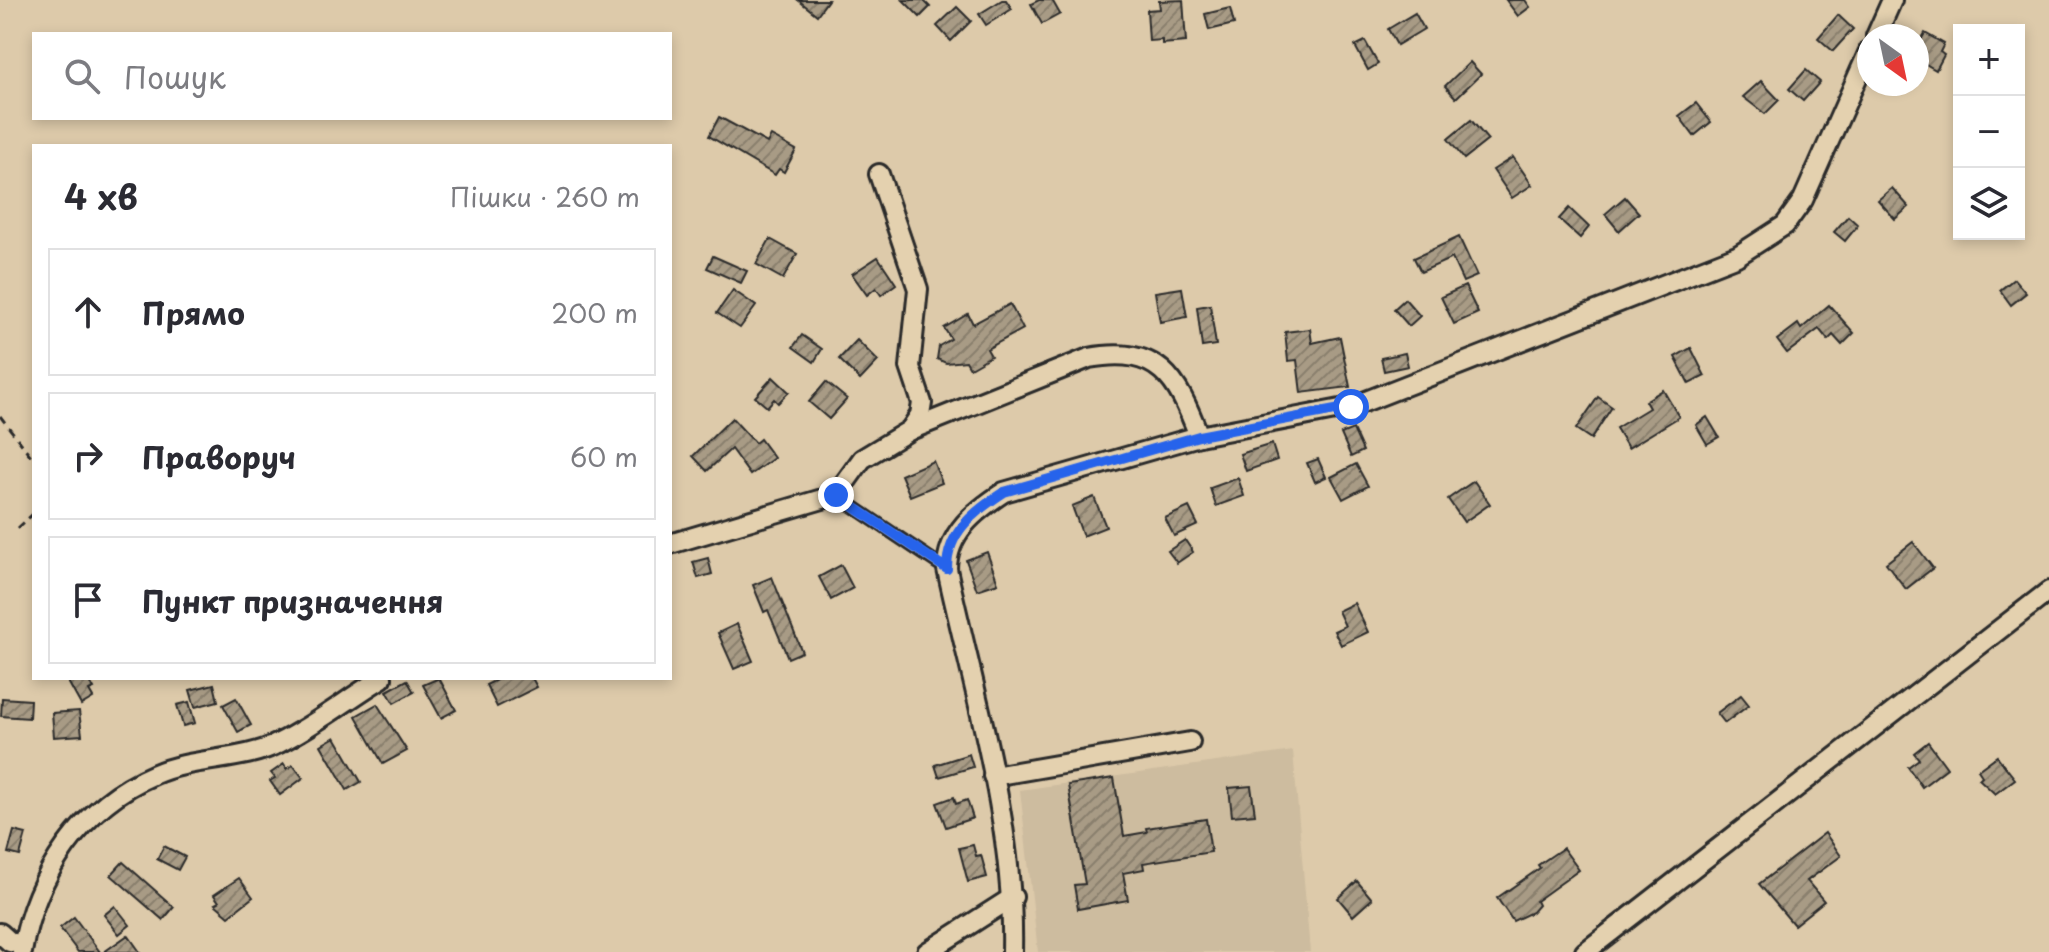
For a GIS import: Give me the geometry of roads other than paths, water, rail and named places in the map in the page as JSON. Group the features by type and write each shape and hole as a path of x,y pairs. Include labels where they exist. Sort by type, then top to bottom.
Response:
{"street":[{"path":"1881,24 1892,0"},
{"path":"1012,952 1013,897 993,776 947,569 947,550 960,529 980,508 1004,492 1199,436 1351,407 1737,256 1785,225 1803,200 1857,78"},
{"path":"879,174 918,289 910,367 922,403 920,415 910,430"},
{"path":"672,543 836,495 862,459 910,430 1089,358 1114,353 1140,356 1161,369 1182,390 1199,436"},
{"path":"1585,952 2049,591"},
{"path":"0,933 23,948 44,880 68,839 108,803 155,774 277,744 379,680"},
{"path":"993,776 1190,742"},
{"path":"927,952 1013,897"}],"lane":[{"path":"836,495 947,569"}]}
